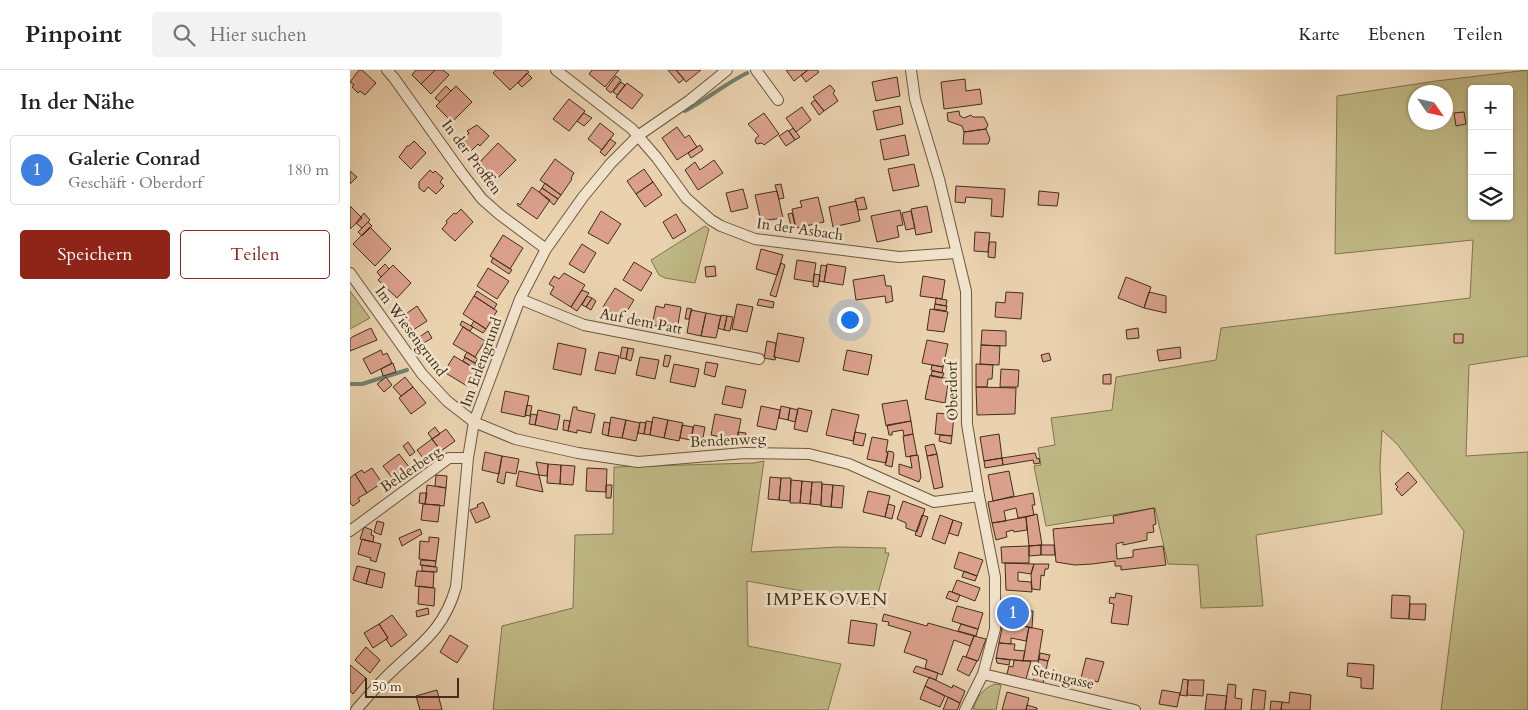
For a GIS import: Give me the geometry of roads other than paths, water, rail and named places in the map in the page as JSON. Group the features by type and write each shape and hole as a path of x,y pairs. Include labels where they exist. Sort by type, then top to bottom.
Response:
{"street":[{"name":"In der Proffen","path":"387,70 482,199 546,249"},
{"name":"In der Asbach","path":"556,70 639,135 686,198 711,220 721,226 754,240 899,257 956,253"},
{"name":"Im Erlengrund","path":"356,710 384,678 428,640 444,618 451,603 456,587 468,458 474,422 520,299 546,249 583,197 611,163 639,135 690,100 727,70"},
{"path":"756,70 778,100"},
{"name":"Oberdorf","path":"912,70 915,99 939,179 966,291 967,424 995,577 995,629 983,674 965,710"},
{"name":"Im Wiesengrund","path":"350,273 422,374 447,401 474,422"},
{"name":"Auf dem Patt","path":"520,299 584,325 759,359"},
{"name":"Bendenweg","path":"474,422 515,439 578,454 638,462 744,453 810,454 849,464 934,502 979,496"},
{"name":"Belderberg","path":"350,531 449,458 468,458"},
{"name":"Steingasse","path":"983,674 1135,710"}],"waterway":[{"path":"685,111 747,73"},
{"path":"350,384 362,384 407,370"}],"place":[{"name":"Galerie Conrad","path":"1013,613"}],"district":[{"name":"IMPEKOVEN","path":"827,599"}]}
